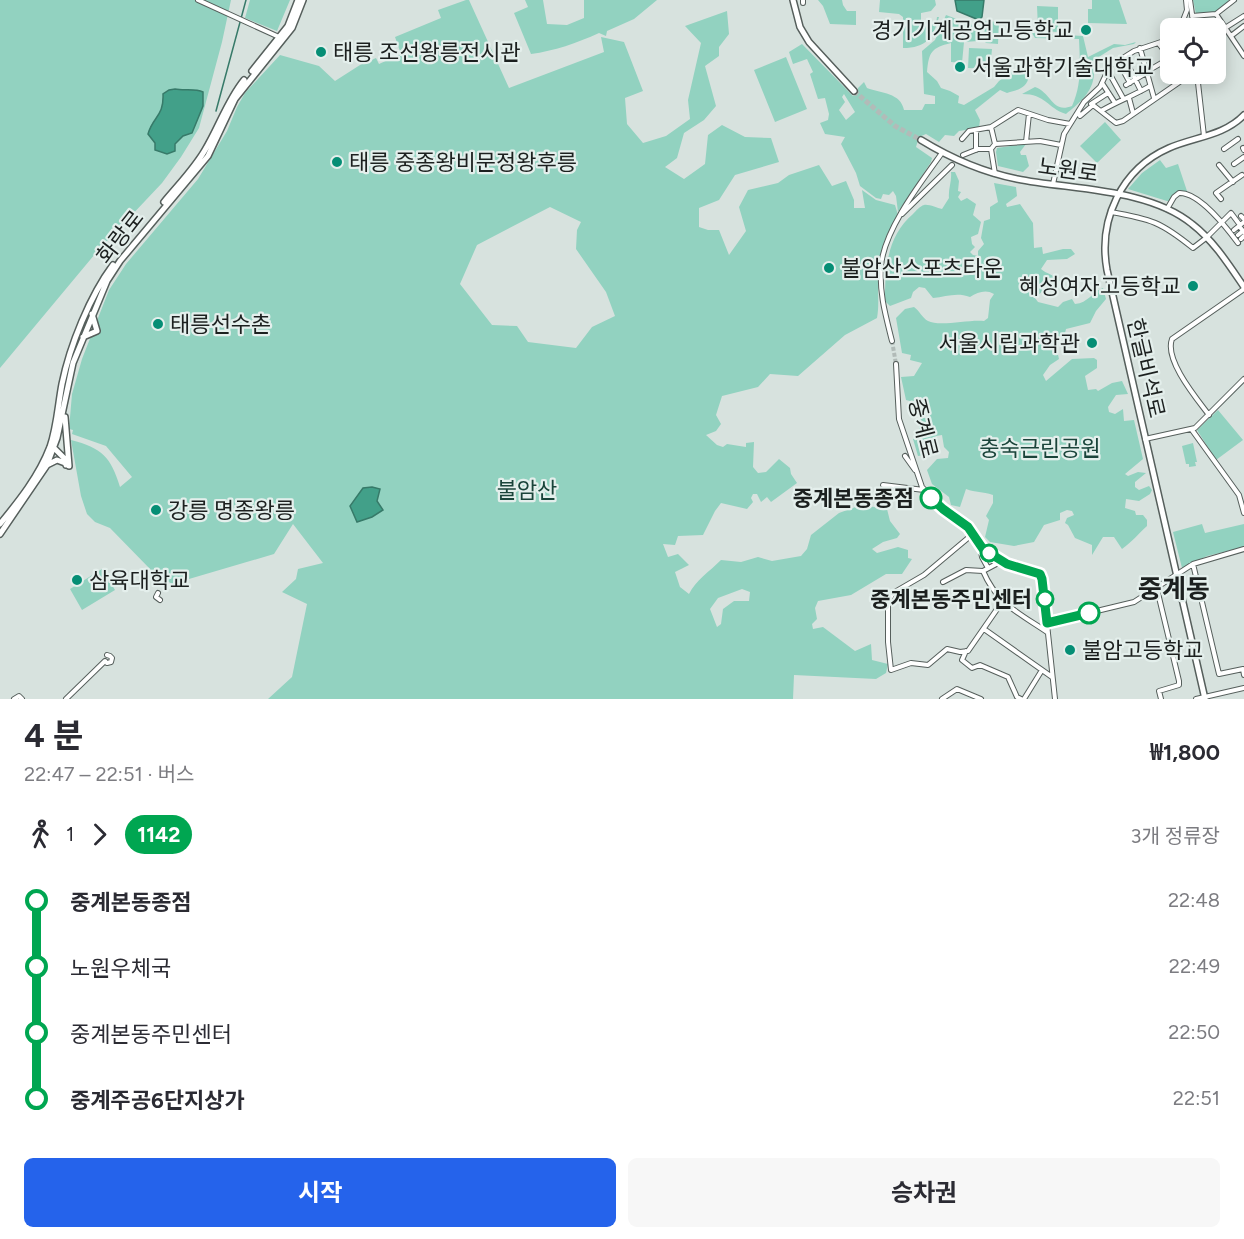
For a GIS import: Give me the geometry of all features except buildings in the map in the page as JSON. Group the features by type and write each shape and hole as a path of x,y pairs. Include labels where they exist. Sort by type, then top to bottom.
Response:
{"main road":[{"name":"화랑로","path":"80,337 106,281 208,156 235,99 281,38 301,0"},
{"path":"793,0 800,27 809,42 854,91"},
{"name":"화랑로","path":"9,517 45,458 53,437 65,373 93,298 104,278 195,165 234,93 281,38"},
{"name":"한글비석로","path":"1205,698 1105,263 1105,236 1111,212 1127,179 1157,154 1228,128 1244,115"},
{"name":"노원로","path":"921,140 942,153 995,174 1118,194 1167,209 1192,224 1218,250 1244,288"},
{"path":"0,534 9,517 47,465 54,450 65,396 78,351 76,346 80,337 97,331 92,315 88,314 93,298"},
{"path":"65,396 64,431 68,467"},
{"path":"53,437 54,450"},
{"path":"45,458 54,450"},
{"path":"54,450 64,455 68,467"},
{"path":"47,465 59,460 68,467"},
{"path":"0,526 9,517"},
{"path":"0,540 9,517"}],"street":[{"path":"198,0 281,38"},
{"path":"1188,0 1192,16 1216,14 1231,1"},
{"path":"1184,18 1188,0"},
{"path":"1216,14 1219,18"},
{"path":"1226,27 1244,16"},
{"path":"1231,36 1244,26"},
{"path":"1226,29 1244,56"},
{"path":"1053,184 1064,134 1077,111 1102,83 1110,66 1140,48 1159,44"},
{"path":"1140,48 1154,98"},
{"path":"1141,91 1136,79 1128,65 1123,70 1128,84 1136,79 1146,72 1160,64"},
{"path":"1108,71 1123,98"},
{"path":"1102,83 1115,103"},
{"path":"1087,99 1116,123 1176,84"},
{"path":"1198,84 1204,136"},
{"path":"1101,111 1150,86"},
{"path":"1077,111 1080,116 1108,93"},
{"path":"1129,98 1133,113"},
{"path":"962,139 969,131 991,127 1018,110 1048,120 1070,124"},
{"path":"1026,142 1029,114"},
{"path":"991,127 995,144"},
{"path":"976,130 976,150"},
{"path":"1224,149 1239,139"},
{"path":"963,155 976,150 991,149 995,144 1040,141 1061,145"},
{"path":"991,149 995,174"},
{"path":"892,341 882,298 881,266 884,251 891,232 912,196 942,153"},
{"path":"1234,164 1244,157"},
{"path":"902,215 952,165"},
{"path":"1219,165 1233,182"},
{"path":"1221,199 1216,193 1242,175"},
{"path":"1167,209 1174,197 1179,193 1185,193 1241,236"},
{"path":"1111,212 1158,223 1193,248 1232,213 1242,222"},
{"path":"1234,230 1242,222"},
{"path":"1241,236 1242,222"},
{"path":"1209,415 1179,372 1173,360 1170,344 1172,339 1244,288"},
{"name":"중계로","path":"896,364 899,419 916,471 925,491 943,509 974,533 980,545 991,587 1002,602"},
{"path":"1146,439 1192,430 1244,379"},
{"path":"1192,430 1239,495 1244,513"},
{"path":"905,456 916,471"},
{"path":"883,485 925,491"},
{"path":"1239,495 1244,492"},
{"path":"966,651 947,650 928,665 911,663 891,670 888,602 893,593 924,575 974,533"},
{"name":"중계로","path":"980,545 1002,561 1040,574 1055,699"},
{"path":"1047,623 1134,602 1193,564 1244,549"},
{"path":"943,582 966,570 986,570 1002,561"},
{"path":"1193,564 1219,675 1243,669 1244,675"},
{"path":"1157,588 1179,681 1179,685 1160,691 1161,699"},
{"path":"158,593 156,597 160,600"},
{"path":"1042,670 1021,698 1008,677 980,665 972,668 962,660 966,651 972,646 1002,602 1048,633"},
{"path":"984,629 1053,678"},
{"path":"66,699 105,661"},
{"path":"1196,699 1244,688"},
{"path":"942,699 957,689 981,699"},
{"path":"960,699 961,690"},
{"path":"14,699 19,696 22,699"}],"green space":[{"path":"0,0 231,0 199,128 181,157 162,183 95,254 0,368"},
{"path":"250,0 290,0 277,31 245,18"},
{"name":"불암산","path":"469,0 509,88 604,52 601,37 624,42 643,91 625,98 627,124 643,143 666,136 690,119 688,100 701,43 685,26 727,11 729,34 719,47 719,56 705,66 716,106 704,120 684,133 677,158 665,167 684,179 705,164 708,135 722,125 745,137 771,138 779,162 735,175 719,200 699,208 699,227 719,230 729,255 746,231 739,207 748,190 778,183 789,175 819,165 832,186 846,181 854,200 854,208 865,208 862,190 876,200 895,205 898,215 888,233 880,257 877,318 845,335 798,376 770,374 758,387 722,396 716,415 721,424 716,431 706,435 717,445 723,447 727,444 746,447 746,443 754,442 753,467 758,473 766,472 779,459 790,468 797,483 771,502 767,497 761,502 757,494 753,494 751,498 753,502 747,509 721,503 703,535 678,536 675,545 663,544 668,557 678,554 689,565 675,572 680,587 689,594 699,580 721,560 741,562 758,557 772,561 801,556 807,549 811,535 839,513 861,505 887,509 890,521 900,534 897,538 883,542 872,549 877,553 898,547 908,550 908,558 912,559 902,574 886,574 851,595 818,601 815,608 817,619 812,624 813,629 823,627 855,651 871,644 872,660 888,664 886,673 876,679 794,675 793,699 268,699 292,677 307,604 282,592 296,579 298,569 323,563 293,524 274,554 172,584 151,570 110,528 95,522 87,514 81,496 71,440 90,446 104,455 113,468 120,487 132,477 106,446 72,434 73,430 69,429 72,394 82,359 109,290 126,264 198,179 227,131 245,93 280,55 319,66 335,81 376,58 379,64 401,54 395,37 441,18 438,10","holes":["550,207 581,222 577,230 576,249 606,292 615,316 592,327 576,348 528,342 517,326 492,325 460,284 477,245","742,589 750,592 749,601 734,601 723,609 721,624 717,627 710,609 718,598"]},
{"path":"525,0 543,0 547,24 567,25 584,18 584,0 657,0 634,19 607,31 606,36 599,33 565,46 531,54 514,13 528,7"},
{"path":"818,0 842,0 847,11 856,11 856,25 830,24"},
{"path":"880,0 935,0 936,5 931,11 921,13 921,24 936,24 937,17 939,17 931,36 923,44 903,48 903,17 899,14 879,12"},
{"path":"1092,0 1119,0 1127,24 1088,23 1088,9 1092,9"},
{"path":"1193,0 1228,0 1230,2 1215,13 1196,14"},
{"path":"1037,6 1058,7 1058,32 1041,31 1038,28"},
{"path":"946,15 978,27 978,41 964,42 962,63 951,62 951,43 935,49 930,55 927,72 941,88 959,96 958,103 964,105 994,87 1017,68 1029,76 1021,88 1007,93 1000,90 975,110 980,120 979,128 959,131 954,136 945,135 939,142 926,134 919,137 916,147 932,158 931,162 898,212 893,191 889,195 883,194 881,199 860,186 841,144 845,137 825,134 820,123 828,120 829,114 825,98 818,99 810,74 813,72 807,59 793,64 789,52 802,44 853,96 858,94 858,88 864,82 867,88 895,97 904,110 922,110 925,104 935,104 935,96 924,94 922,51 935,40","holes":["844,94 855,112 846,120 839,110 845,102 842,97"]},
{"path":"985,21 999,22 998,44 984,41"},
{"path":"1032,33 1083,36 1088,57 1114,44 1125,45 1136,42 1134,44 1113,48 1094,60 1091,87 1066,114 1036,96 1022,94 1035,87 1056,105 1065,108 1072,106 1079,81 1079,39 1035,38"},
{"path":"969,48 992,49 990,69 968,68"},
{"path":"786,57 807,109 775,122 754,70"},
{"path":"1105,122 1121,140 1097,163 1080,146"},
{"path":"1026,144 1020,152 1021,155 1026,155 1029,166 1023,172 998,166 997,148"},
{"path":"1160,160 1166,168 1178,164 1188,194 1179,193 1171,201 1167,201 1128,189 1142,173"},
{"name":"충숙근린공원","path":"951,172 955,172 959,181 958,191 961,192 958,197 961,201 967,198 976,204 973,215 981,222 978,234 971,237 975,247 970,252 973,255 978,256 978,251 984,244 981,238 984,221 990,219 990,207 998,202 994,183 1016,187 1017,196 1006,204 1007,207 1020,204 1033,223 1034,248 1042,247 1043,254 1071,249 1075,254 1067,259 1047,260 1041,269 1060,280 1062,285 1057,290 1045,289 1035,298 1038,302 1058,307 1063,302 1072,299 1075,304 1087,300 1103,288 1106,299 1090,323 1066,329 1065,333 1055,342 1059,359 1050,365 1043,375 1046,381 1072,359 1094,358 1097,360 1097,368 1085,376 1088,390 1098,391 1112,383 1122,381 1128,394 1116,395 1108,407 1109,412 1115,414 1123,409 1124,421 1134,420 1143,459 1125,474 1128,476 1138,472 1146,473 1135,482 1135,487 1139,490 1149,486 1152,490 1139,501 1126,499 1125,508 1135,511 1136,515 1143,515 1147,520 1147,526 1122,549 1114,537 1103,537 1092,555 1092,545 1075,538 1065,523 1067,518 1074,515 1072,511 1067,510 1060,513 1060,520 1044,525 1034,542 1014,546 990,542 985,537 989,520 986,516 993,503 993,495 966,489 960,507 951,505 949,497 932,484 927,470 937,459 948,458 949,452 944,447 942,435 936,436 932,454 918,456 913,439 920,437 921,418 929,418 931,413 922,404 906,400 901,377 914,376 922,363 910,360 911,355 902,353 896,318 905,309 914,307 926,320 933,323 984,321 988,318 990,300 994,294 985,291 970,297 956,295 933,298 925,288 919,287 913,292 911,298 890,306 885,301 889,253 898,232 904,223 923,206 942,209 949,198"},
{"path":"1218,410 1243,440 1216,460 1197,430"},
{"path":"1193,443 1197,462 1195,462 1196,466 1189,467 1189,464 1186,464 1182,446"},
{"path":"1202,524 1205,533 1244,524 1244,547 1207,556 1182,568 1173,532"},
{"path":"102,569 115,590 82,610 70,589"}],"shaded area":[{"path":"955,0 984,0 982,17 979,20 957,11"},
{"path":"175,89 203,92 203,106 192,133 183,136 175,144 175,151 167,154 155,150 155,143 148,134 162,107 163,94"},
{"path":"363,488 380,489 377,501 383,510 357,522 350,506"}],"waterway":[{"path":"216,111 246,0"}],"tunnel":[{"path":"854,91 895,126 921,140"},
{"path":"892,341 896,364"}],"bus line":[{"name":"1142","path":"931,498 968,527 983,549 1007,564 1040,574 1047,623 1089,613"}],"place":[{"name":"경기기계공업고등학교","path":"1086,30"},
{"name":"태릉 조선왕릉전시관","path":"321,52"},
{"name":"서울과학기술대학교","path":"960,67"},
{"name":"태릉 중종왕비문정왕후릉","path":"337,162"},
{"name":"불암산스포츠타운","path":"829,268"},
{"name":"혜성여자고등학교","path":"1193,286"},
{"name":"태릉선수촌","path":"158,324"},
{"name":"서울시립과학관","path":"1092,343"},
{"name":"중계본동종점","path":"931,498"},
{"name":"강릉 명종왕릉","path":"156,510"},
{"name":"삼육대학교","path":"77,580"},
{"name":"중계본동주민센터","path":"1045,599"},
{"name":"불암고등학교","path":"1070,650"}],"district":[{"name":"중계동","path":"1174,589"}]}
